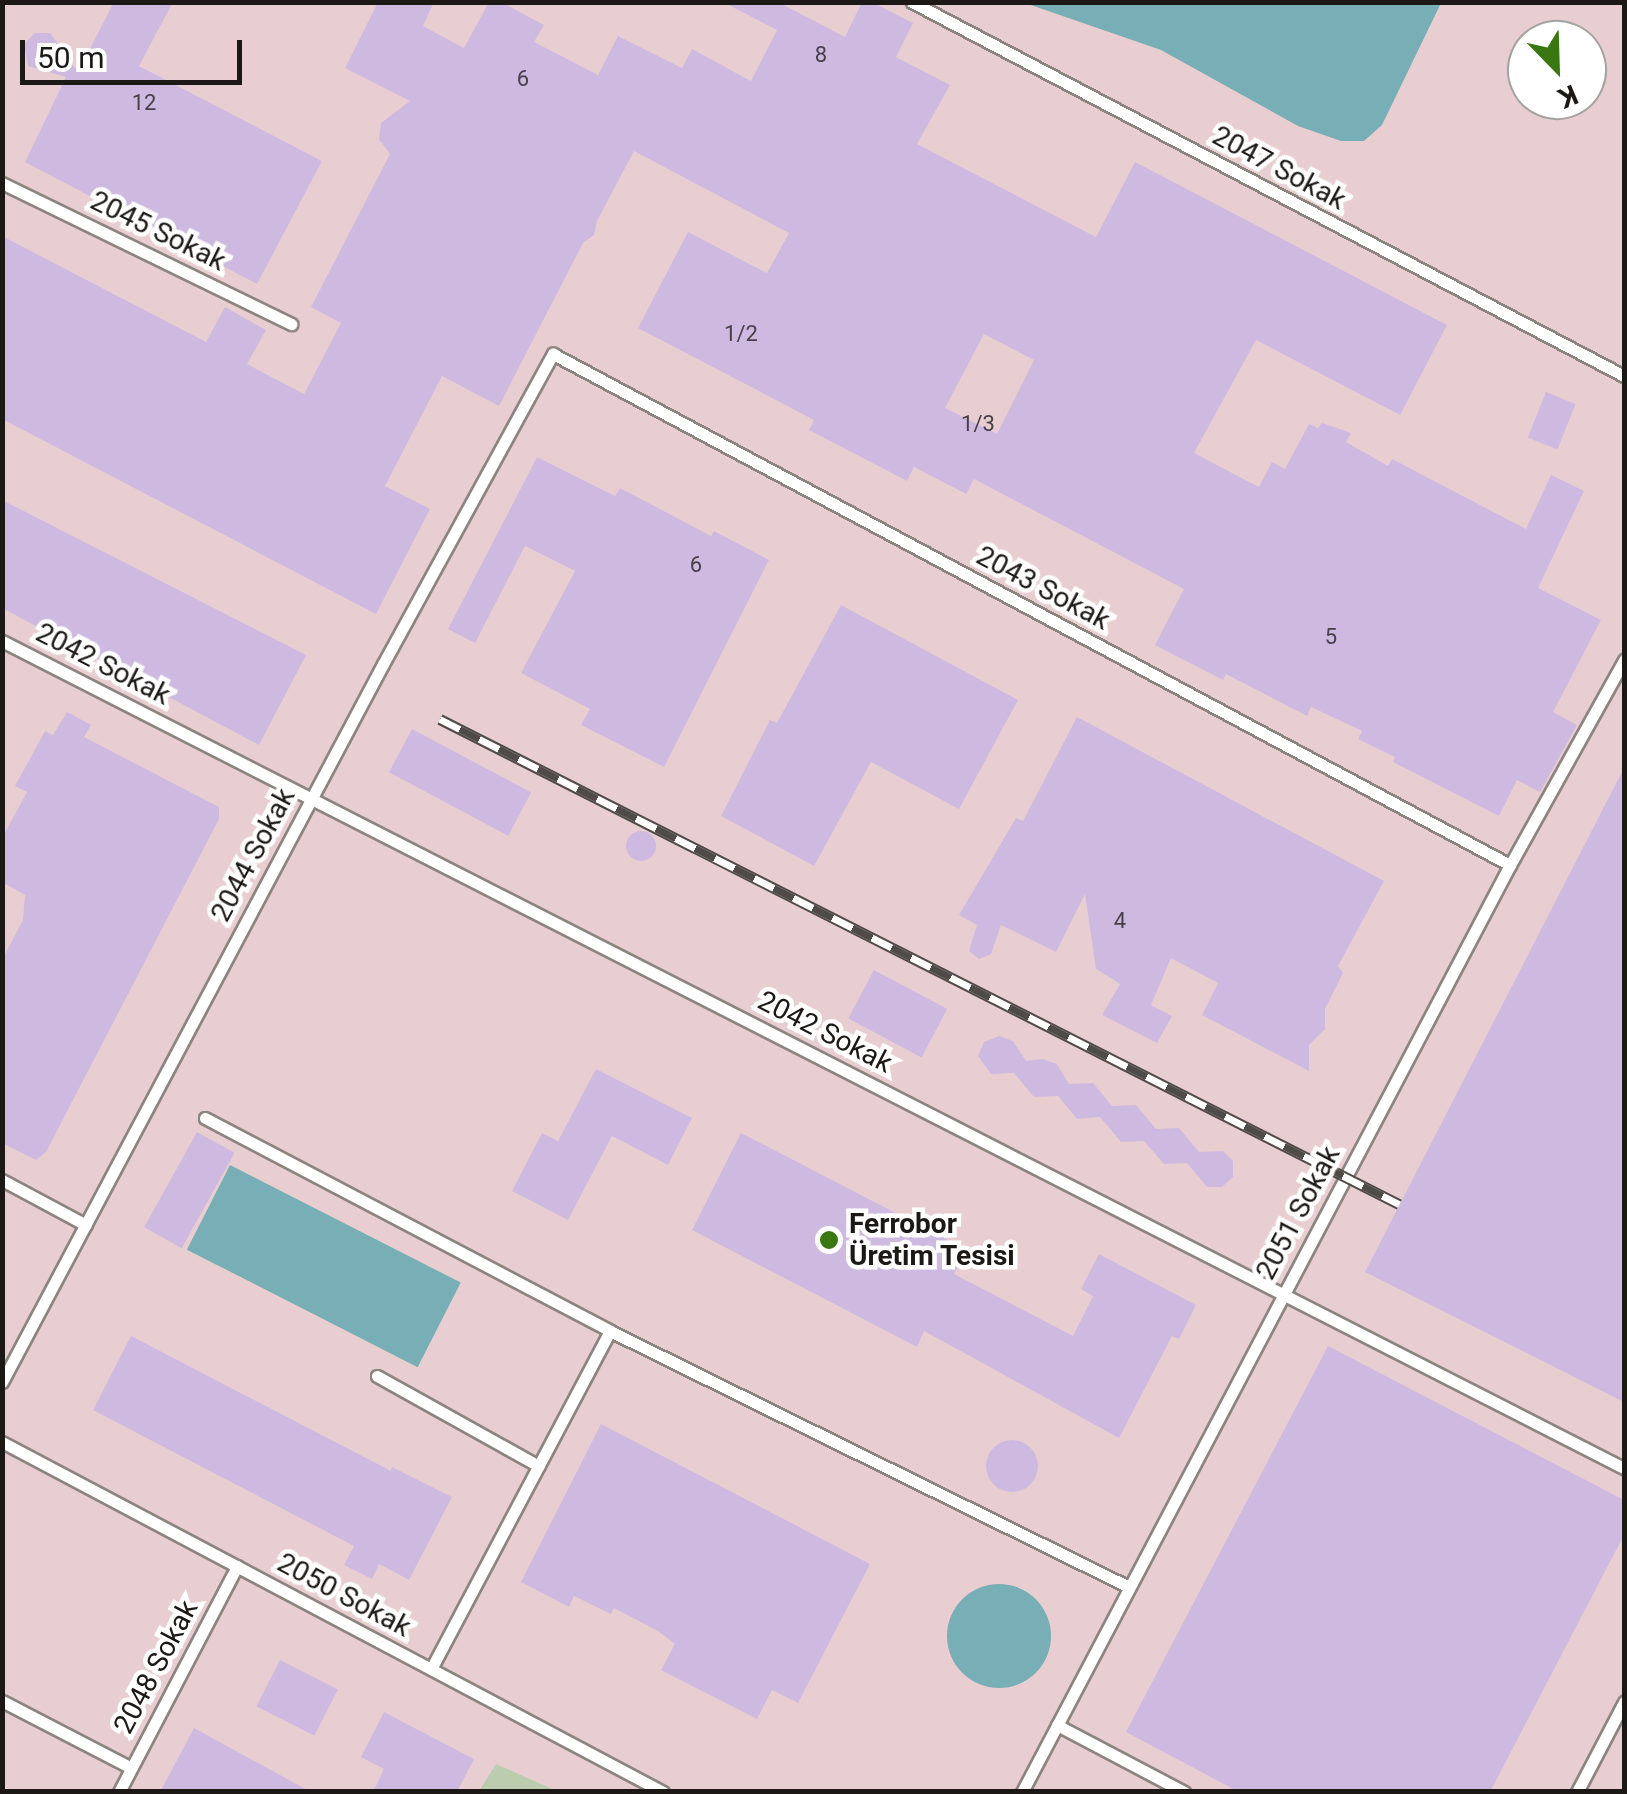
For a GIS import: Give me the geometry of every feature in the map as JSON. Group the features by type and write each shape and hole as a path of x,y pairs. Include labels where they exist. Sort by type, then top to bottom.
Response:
{"lane":[{"name":"2047 Sokak","path":"912,2 1624,376"},
{"name":"2045 Sokak","path":"2,184 290,324"},
{"name":"2044 Sokak","path":"2,1382 311,798 554,354"},
{"name":"2043 Sokak","path":"554,354 1510,865"},
{"name":"2042 Sokak","path":"2,641 1624,1468"},
{"name":"2051 Sokak","path":"1022,1792 1510,865 1624,660"},
{"path":"205,1118 610,1331 1130,1587"},
{"path":"2,1180 86,1225"},
{"path":"430,1668 610,1331"},
{"path":"376,1376 539,1466"},
{"name":"2050 Sokak","path":"2,1442 663,1792"},
{"name":"2048 Sokak","path":"119,1792 237,1566"},
{"path":"2,1701 131,1768"},
{"path":"1577,1792 1624,1702"},
{"path":"1057,1725 1184,1792"}],"shaded area":[{"path":"3,3 1624,3 1624,1791 3,1791"}],"green space":[{"path":"496,1764 557,1791 479,1791"}],"water":[{"path":"1025,3 1441,3 1382,125 1364,141 1341,141 1298,126 1161,50"},
{"path":"230,1165 461,1283 418,1367 187,1250"},
{"path":"999,1584 1019,1588 1036,1599 1047,1616 1051,1636 1047,1656 1036,1673 1019,1684 999,1688 979,1684 962,1673 951,1656 947,1636 951,1616 962,1599 979,1588"}],"building":[{"path":"114,2 173,2 139,66 322,161 257,284 25,162 66,77 28,66 24,44 35,33 50,33 78,72"},
{"path":"378,2 434,2 423,26 464,48 489,2 501,2 544,25 534,42 598,75 618,36 682,68 692,49 751,81 777,30 723,2 778,2 845,37 862,2 872,2 913,23 896,57 950,85 917,144 1096,237 1135,162 1447,325 1400,415 1256,340 1194,453 1259,487 1272,462 1285,469 1309,424 1318,428 1322,423 1351,433 1346,442 1388,466 1392,459 1526,529 1551,475 1584,491 1538,588 1601,620 1553,712 1577,725 1540,792 1517,780 1499,816 1393,762 1395,757 1358,739 1362,731 1311,707 1307,716 1226,674 1223,680 1155,645 1184,589 974,479 966,494 914,467 907,481 809,430 814,420 638,328 688,232 767,273 789,233 634,151 597,221 594,235 583,243 499,406 442,376 385,486 430,509 376,614 2,419 2,236 206,342 225,307 266,330 247,364 304,394 341,323 311,307 390,154 379,139 381,123 410,101 345,68","holes":["984,334 1034,360 997,434 945,408"]},
{"path":"1546,392 1576,404 1557,449 1528,437"},
{"path":"537,457 615,496 620,488 711,536 714,531 769,560 664,767 581,725 590,709 521,673 575,571 525,546 475,643 448,629"},
{"path":"2,500 306,655 259,745 2,608"},
{"path":"841,605 1018,700 959,809 871,762 814,866 721,816 770,720 777,723"},
{"path":"67,712 91,725 84,737 219,807 219,819 46,1152 36,1160 2,1143 2,960 23,920 25,895 2,882 2,838 27,792 15,786 45,731 53,735"},
{"path":"1077,717 1384,881 1338,966 1343,973 1325,1009 1325,1029 1309,1045 1309,1071 1202,1015 1218,983 1171,958 1151,1005 1172,1016 1157,1043 1102,1015 1120,984 1096,969 1085,894 1056,952 1001,925 991,954 979,959 969,951 977,925 959,915 1016,818 1023,821"},
{"path":"412,729 531,792 508,836 389,772"},
{"path":"1624,768 1624,1402 1365,1272"},
{"path":"641,831 655,840 656,846 647,860 641,861 627,852 626,846 635,832"},
{"path":"874,970 947,1009 921,1058 848,1019"},
{"path":"999,1036 1013,1041 1026,1061 1042,1059 1057,1064 1069,1084 1093,1083 1112,1106 1136,1105 1156,1129 1179,1128 1199,1152 1223,1151 1233,1161 1233,1177 1222,1187 1207,1187 1187,1163 1164,1164 1144,1141 1121,1142 1100,1117 1077,1119 1058,1096 1034,1097 1014,1073 991,1074 978,1056 984,1042"},
{"path":"596,1069 692,1118 668,1165 612,1136 568,1220 512,1191 542,1133 558,1141"},
{"path":"197,1132 235,1153 182,1248 144,1227"},
{"path":"741,1133 967,1250 954,1274 1073,1336 1093,1296 1081,1289 1099,1254 1196,1305 1179,1339 1172,1336 1119,1438 924,1331 917,1347 692,1230"},
{"path":"131,1336 391,1471 392,1467 452,1497 409,1580 379,1564 372,1579 344,1565 354,1546 93,1410"},
{"path":"1328,1346 1624,1500 1624,1535 1490,1792 1239,1792 1126,1732"},
{"path":"601,1424 870,1564 798,1703 772,1690 757,1719 661,1670 675,1644 658,1631 614,1608 611,1614 574,1596 569,1607 521,1582"},
{"path":"1012,1440 1031,1447 1038,1466 1031,1485 1012,1492 993,1485 986,1466 993,1447"},
{"path":"280,1660 338,1690 314,1736 256,1706"},
{"path":"384,1712 474,1759 457,1792 373,1792 384,1769 361,1757"},
{"path":"194,1728 311,1792 160,1792"}],"railway":[{"path":"440,719 1399,1204"}],"place":[{"name":"Ferrobor Üretim Tesisi","path":"829,1240"}]}
